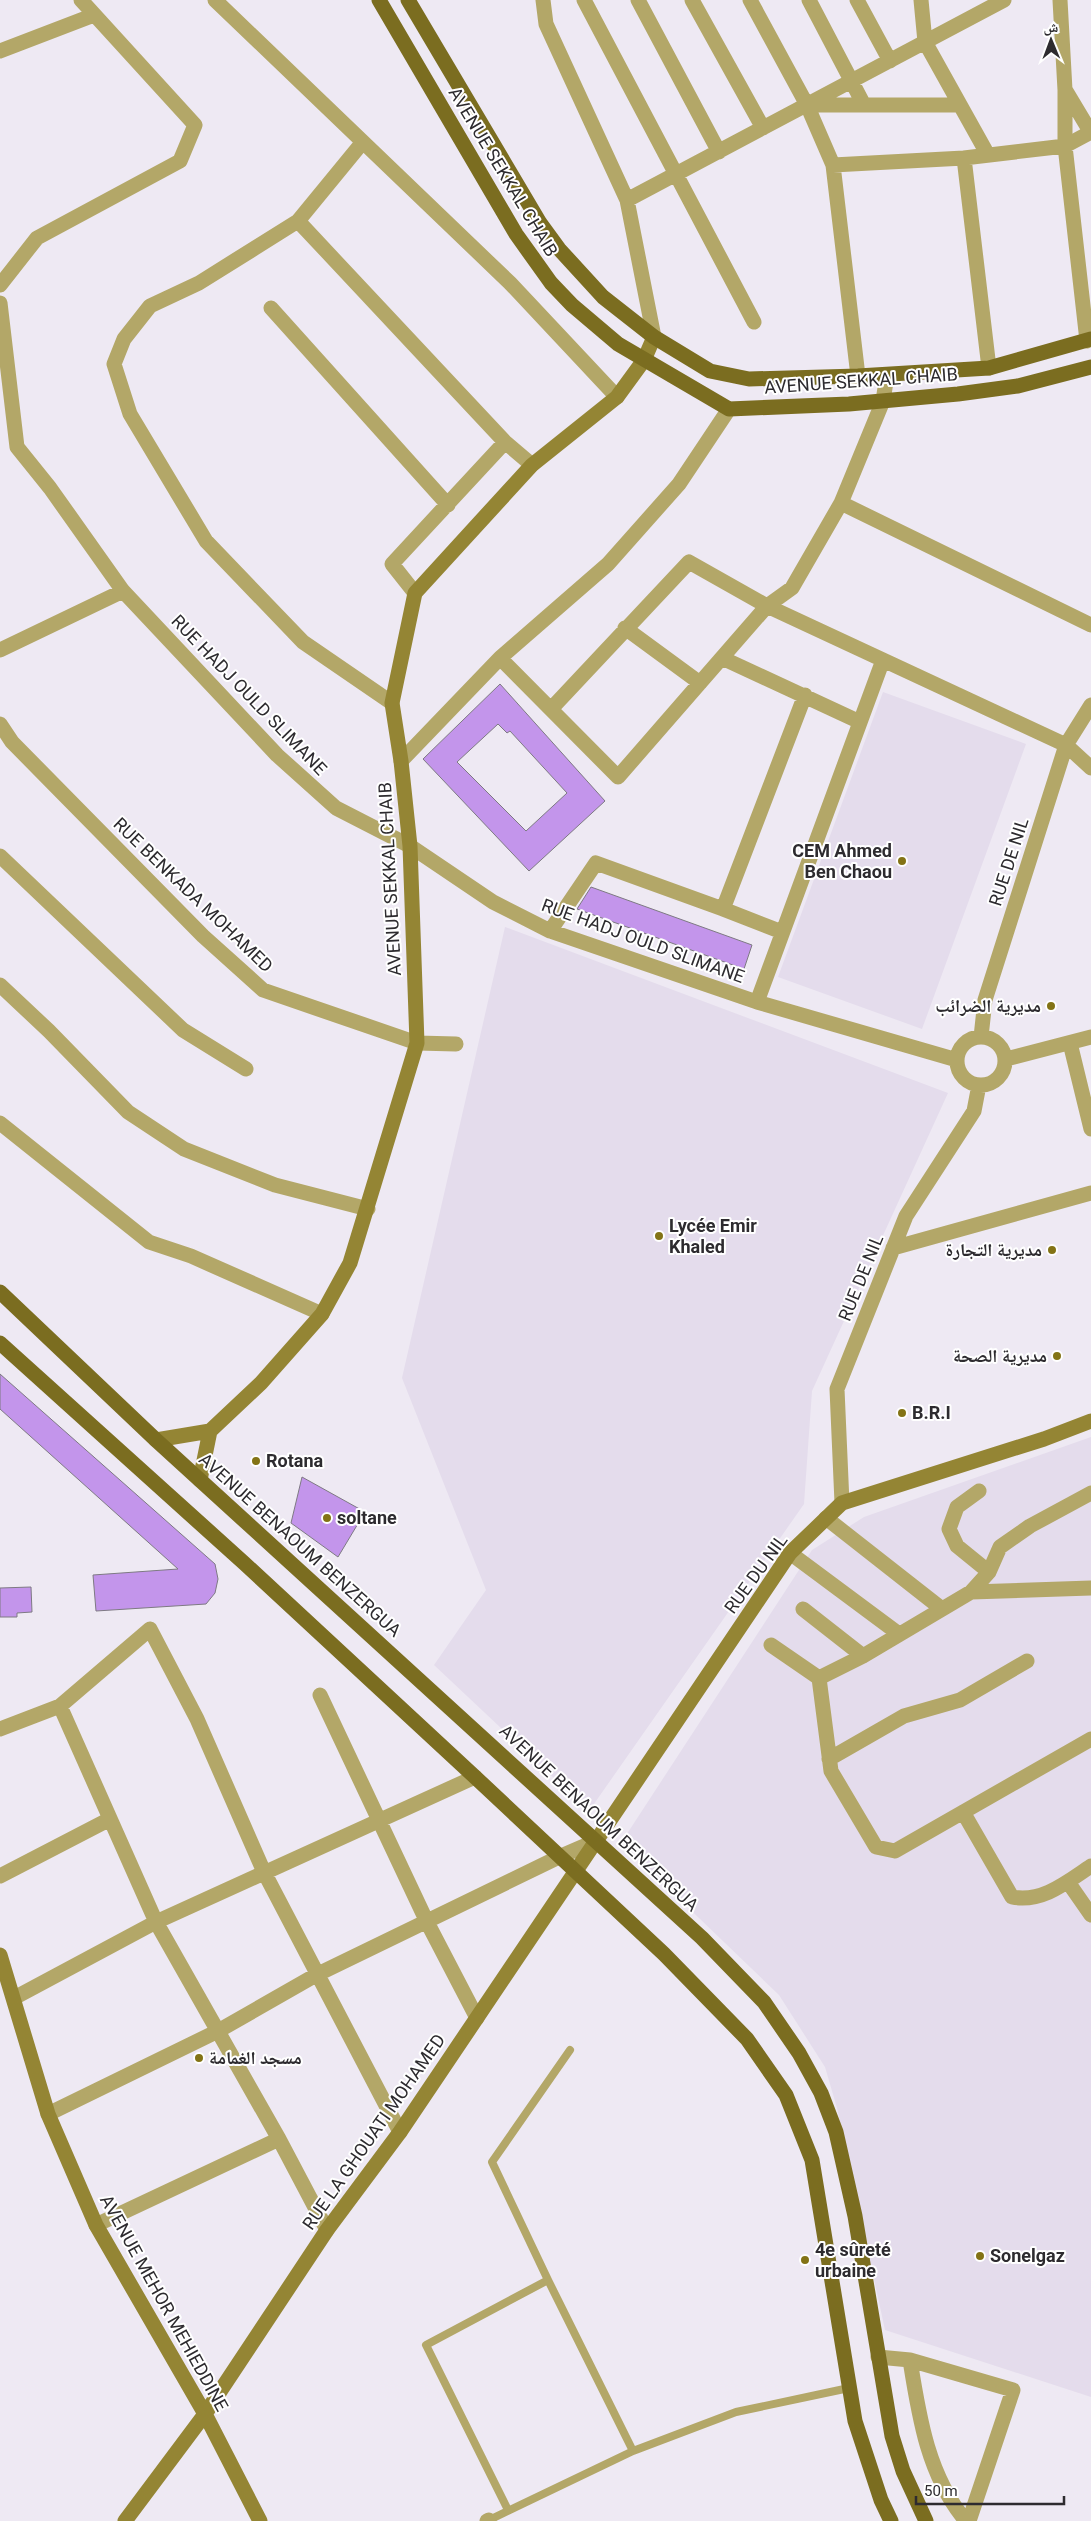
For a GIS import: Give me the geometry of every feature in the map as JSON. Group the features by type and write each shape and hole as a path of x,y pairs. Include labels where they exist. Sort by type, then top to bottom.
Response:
{"main road":[{"name":"AVENUE SEKKAL CHAIB","path":"379,0 532,259 551,283 583,315 618,344 729,408 883,401 1018,386 1091,367"},
{"name":"AVENUE SEKKAL CHAIB","path":"408,0 540,222 559,249 603,297 654,337 710,371 749,379 887,375 989,368 1089,340"},
{"name":"AVENUE BENAOUM BENZERGUA","path":"0,1292 156,1440 702,1938 764,2002 799,2053 821,2093 836,2132 855,2216 892,2436 904,2471 926,2521"},
{"path":"0,1343 244,1563 475,1777 576,1874 664,1954 747,2039 786,2095 812,2160 855,2421 881,2500 891,2521"}],"street":[{"path":"0,285 37,238 180,161 195,125 81,0"},
{"path":"215,0 510,283 616,397"},
{"path":"505,442 392,564 415,593 532,465 616,397 644,360 654,337 627,200 546,24 543,0"},
{"path":"584,0 754,322"},
{"path":"638,0 719,152"},
{"path":"692,0 763,128"},
{"path":"750,0 808,104 833,165 858,376"},
{"path":"809,0 864,104"},
{"path":"857,0 890,61"},
{"path":"921,0 925,42 988,155"},
{"path":"1060,0 1065,90 1065,146 1089,340"},
{"path":"627,200 1000,1"},
{"path":"0,51 94,16"},
{"path":"833,165 964,158 1065,146 1091,133 1065,90"},
{"path":"808,104 960,104"},
{"path":"362,143 298,220 199,282 150,306 124,339 114,364 130,414 206,541 303,642 392,703"},
{"path":"964,158 989,368"},
{"path":"298,220 505,442 532,465"},
{"name":"RUE HADJ OULD SLIMANE","path":"0,303 16,447 50,488 123,591 292,769 336,808 410,846 494,902 550,931 757,1002 957,1060"},
{"path":"271,308 448,504"},
{"path":"500,658 618,777 767,606 792,588 841,502 883,401 887,375"},
{"path":"401,761 500,658 608,564 679,484 729,408"},
{"path":"841,502 1091,626"},
{"path":"551,709 689,562 767,606 1066,745 1091,768"},
{"path":"0,650 123,591"},
{"name":"AVENUE SEKKAL CHAIB","path":"210,1431 261,1383 322,1314 350,1263 417,1044 410,846 401,761 392,703 415,593"},
{"path":"625,628 700,683"},
{"path":"722,658 860,722"},
{"path":"757,1002 883,660"},
{"path":"723,909 805,695"},
{"name":"RUE DE NIL","path":"981,1037 984,1000 1066,745 1091,705"},
{"name":"RUE BENKADA MOHAMED","path":"0,724 12,742 203,936 263,990 417,1044 456,1044"},
{"path":"0,856 183,1030 246,1069"},
{"path":"550,931 596,864 782,932"},
{"path":"0,985 49,1031 128,1112 184,1149 275,1185 368,1209"},
{"path":"981,1037 992,1039 999,1044 1006,1059 1005,1067 997,1080 990,1084 979,1085 967,1081 961,1075 957,1060 962,1045 969,1040 981,1037"},
{"path":"1006,1059 1091,1037"},
{"path":"1070,1042 1091,1129"},
{"name":"RUE DE NIL","path":"842,1503 837,1389 906,1216 974,1111 979,1085"},
{"path":"0,1123 149,1242 191,1256 322,1314"},
{"path":"893,1248 1091,1193"},
{"name":"RUE DU NIL","path":"576,1874 596,1841 790,1554 842,1503 1044,1439 1091,1421"},
{"path":"156,1440 210,1431 200,1480"},
{"path":"979,1491 957,1507 949,1529 957,1546 989,1572"},
{"path":"819,1678 863,1656 971,1592 989,1572 1000,1547 1030,1526 1091,1493"},
{"path":"826,1518 942,1609"},
{"path":"790,1554 899,1634"},
{"path":"1076,1589 1091,1580"},
{"path":"971,1592 1091,1588"},
{"path":"803,1609 863,1656"},
{"path":"0,1729 60,1706 150,1630 197,1719 264,1872 316,1975 400,2132"},
{"path":"771,1645 819,1678 831,1770 876,1847 895,1851 1091,1739"},
{"path":"829,1759 904,1716 960,1700 1027,1661"},
{"path":"320,1695 427,1922 477,2018"},
{"path":"60,1706 156,1922 279,2139 327,2230"},
{"path":"14,1998 156,1922 475,1777"},
{"path":"963,1812 1012,1897 1026,1900 1054,1890 1091,1866"},
{"path":"0,1876 110,1819"},
{"path":"48,2114 218,2031 316,1975 559,1857 596,1841"},
{"name":"RUE LA GHOUATI MOHAMED","path":"125,2521 205,2414 327,2230 400,2132 576,1874"},
{"path":"1068,1882 1091,1915"},
{"name":"AVENUE MEHOR MEHIEDDINE","path":"0,1955 48,2114 96,2224 205,2414 260,2521"},
{"path":"96,2224 279,2139"},
{"path":"878,2357 910,2360 1013,2390 968,2521 950,2502 927,2448 910,2360"}],"lane":[{"path":"570,2050 492,2162 632,2451"},
{"path":"508,2510 426,2345 548,2280"},
{"path":"488,2521 632,2451 736,2412 850,2388"}],"shaded area":[{"name":"CEM Ahmed Ben Chaou","path":"883,692 1026,744 922,1029 778,977"},
{"name":"Lycée Emir Khaled","path":"505,927 948,1093 812,1391 804,1504 589,1811 434,1665 486,1590 402,1378"},
{"path":"1091,1437 1091,2397 885,2330 837,2108 825,2067 779,1995 621,1843 812,1550 864,1517"}],"building":[{"path":"500,684 605,801 529,871 423,759","holes":["498,724 507,733 510,731 567,793 526,831 457,762"]},
{"path":"591,887 752,945 744,969 577,909"},
{"path":"0,1374 215,1564 218,1579 215,1593 206,1604 96,1611 93,1575 178,1569 0,1409"},
{"name":"soltane","path":"302,1477 365,1512 338,1557 291,1523"},
{"path":"31,1587 32,1612 17,1613 17,1617 0,1617 0,1588"}],"place":[{"name":"CEM Ahmed Ben Chaou","path":"902,861"},
{"name":"مديرية الضرائب","path":"1051,1006"},
{"name":"Lycée Emir Khaled","path":"659,1236"},
{"name":"مديرية التجارة","path":"1052,1250"},
{"name":"مديرية الصحة","path":"1057,1356"},
{"name":"B.R.I","path":"902,1413"},
{"name":"Rotana","path":"256,1461"},
{"name":"soltane","path":"327,1518"},
{"name":"مسجد الغمامة","path":"199,2058"},
{"name":"Sonelgaz","path":"980,2256"},
{"name":"4e sûreté urbaine","path":"805,2260"}]}
